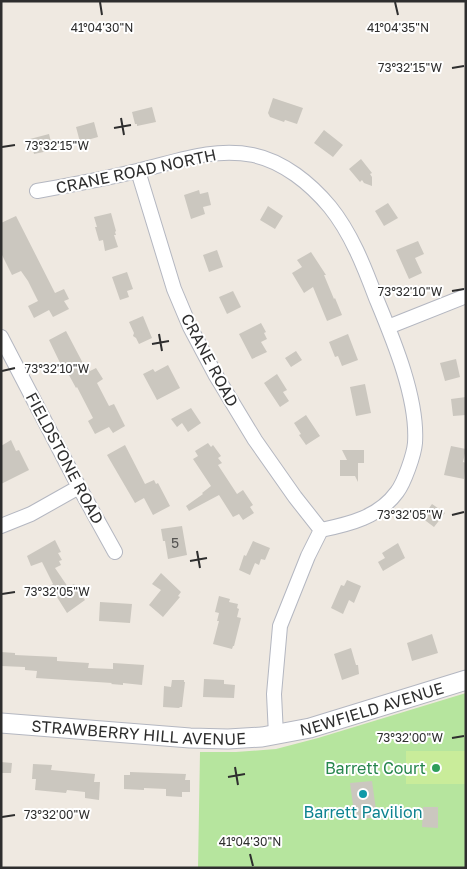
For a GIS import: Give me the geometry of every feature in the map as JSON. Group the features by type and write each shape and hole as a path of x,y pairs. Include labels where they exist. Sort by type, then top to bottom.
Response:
{"main road":[{"name":"NEWFIELD AVENUE","path":"276,735 320,725 466,680"},
{"name":"STRAWBERRY HILL AVENUE","path":"1,723 190,738 228,739 276,735"}],"street":[{"name":"CRANE ROAD NORTH","path":"37,191 138,171 183,158 233,153 268,159 283,167 314,190 330,208 358,254 388,327 403,370 412,408 415,425 415,444 412,459 398,491 389,502 379,510 356,522 321,530"},
{"name":"CRANE ROAD","path":"138,171 174,289 190,327 214,374 255,440 321,530"},
{"path":"388,327 466,296"},
{"name":"FIELDSTONE ROAD","path":"1,337 115,552"},
{"path":"1,526 31,514 79,487"},
{"path":"276,735 274,694 280,626 308,556 321,530"}],"green space":[{"path":"466,693 466,868 198,868 200,752 276,749"},
{"name":"Barrett Court","path":"406,751 465,751 465,784 406,784"}],"building":[{"path":"273,98 303,108 297,124 270,117 268,113"},
{"path":"152,107 156,122 137,126 132,112"},
{"path":"94,122 98,137 80,142 76,127"},
{"path":"324,130 343,145 333,157 314,143"},
{"path":"49,134 53,150 34,154 30,139"},
{"path":"361,159 372,173 370,174 372,186 364,183 362,180 360,182 349,169"},
{"path":"199,190 200,194 208,192 211,205 203,207 205,214 191,219 184,195"},
{"path":"388,203 398,218 384,226 375,211"},
{"path":"268,206 283,216 275,229 260,220"},
{"path":"111,213 118,247 105,251 103,240 99,241 94,217"},
{"path":"16,216 55,293 64,289 69,299 64,301 69,309 53,317 49,310 34,318 28,306 38,301 28,281 21,271 12,275 1,253 1,223"},
{"path":"418,241 424,254 415,258 422,273 409,279 396,250"},
{"path":"217,250 223,267 209,272 203,255"},
{"path":"311,252 326,275 324,275 342,315 327,321 313,287 304,293 292,273 302,267 297,260"},
{"path":"127,272 133,289 127,291 129,297 120,300 112,277"},
{"path":"233,291 241,307 227,314 219,297"},
{"path":"143,316 152,338 139,344 133,336 134,333 129,322"},
{"path":"261,323 266,332 264,333 267,339 261,342 267,352 252,359 239,334"},
{"path":"66,331 86,369 89,367 90,371 96,368 103,379 97,383 109,406 114,404 125,426 113,433 109,427 95,434 88,421 93,418 77,387 64,366 62,367 49,340"},
{"path":"348,334 358,360 342,366 338,356 335,357 329,342"},
{"path":"296,351 302,360 291,367 285,358"},
{"path":"456,359 460,377 445,381 440,363"},
{"path":"168,365 180,388 157,400 143,374 153,369 155,372"},
{"path":"277,374 287,390 283,392 289,401 280,407 264,383"},
{"path":"365,384 371,413 356,416 350,387"},
{"path":"466,397 466,415 453,416 451,399"},
{"path":"191,408 201,423 188,432 182,423 177,427 171,419"},
{"path":"306,415 320,436 306,445 294,423"},
{"path":"11,440 16,451 19,450 29,470 1,484 1,446"},
{"path":"208,443 211,447 213,445 221,456 218,458 222,463 218,465 237,494 243,490 253,505 250,507 254,513 243,520 239,514 233,517 219,495 189,511 186,506 211,486 193,459 198,456 195,451"},
{"path":"125,445 145,484 154,480 156,484 158,483 170,506 153,515 144,498 135,503 107,455"},
{"path":"451,446 466,449 463,462 466,463 464,479 444,475"},
{"path":"342,450 364,450 364,463 358,463 358,482 355,476 340,476 340,460 347,460"},
{"path":"432,504 445,513 434,527 422,518"},
{"path":"182,526 187,555 168,559 161,529"},
{"path":"55,540 61,552 58,553 62,560 59,561 61,565 55,568 68,587 74,584 85,600 67,613 50,586 53,584 42,562 31,566 27,556"},
{"path":"253,541 270,548 265,560 261,559 259,565 255,563 250,575 239,570 244,555 246,556"},
{"path":"398,543 405,558 383,571 378,562 385,558 382,553"},
{"path":"161,573 181,592 178,596 180,597 163,617 149,605 161,590 152,584"},
{"path":"347,580 361,586 354,603 349,600 343,614 331,608 341,585 344,586"},
{"path":"219,596 230,599 229,602 238,604 237,617 241,618 232,649 213,644 219,621 217,621 219,613 215,612"},
{"path":"100,602 132,604 130,623 99,621"},
{"path":"432,634 438,653 412,661 407,643"},
{"path":"351,648 356,665 358,665 359,674 342,680 334,654"},
{"path":"1,652 15,653 15,655 57,657 57,661 89,663 88,668 113,669 113,663 144,665 142,685 36,678 37,671 25,670 25,667 1,666"},
{"path":"204,679 224,680 224,684 235,685 234,698 203,697"},
{"path":"172,680 184,680 185,682 182,707 179,708 163,707 164,686 171,687"},
{"path":"1,762 12,763 11,773 1,773"},
{"path":"33,764 52,765 51,770 95,774 94,782 100,782 99,800 85,798 85,792 67,790 66,793 35,790 36,779 32,779"},
{"path":"130,772 186,774 185,780 190,780 190,792 182,792 182,797 166,796 166,789 124,789 124,775 130,775"},
{"name":"Barrett Pavilion","path":"372,781 377,817 355,820 350,783"},
{"path":"423,807 438,807 438,828 422,827"}],"place":[{"name":"Barrett Court","path":"436,768"},
{"name":"Barrett Pavilion","path":"363,794"}]}
